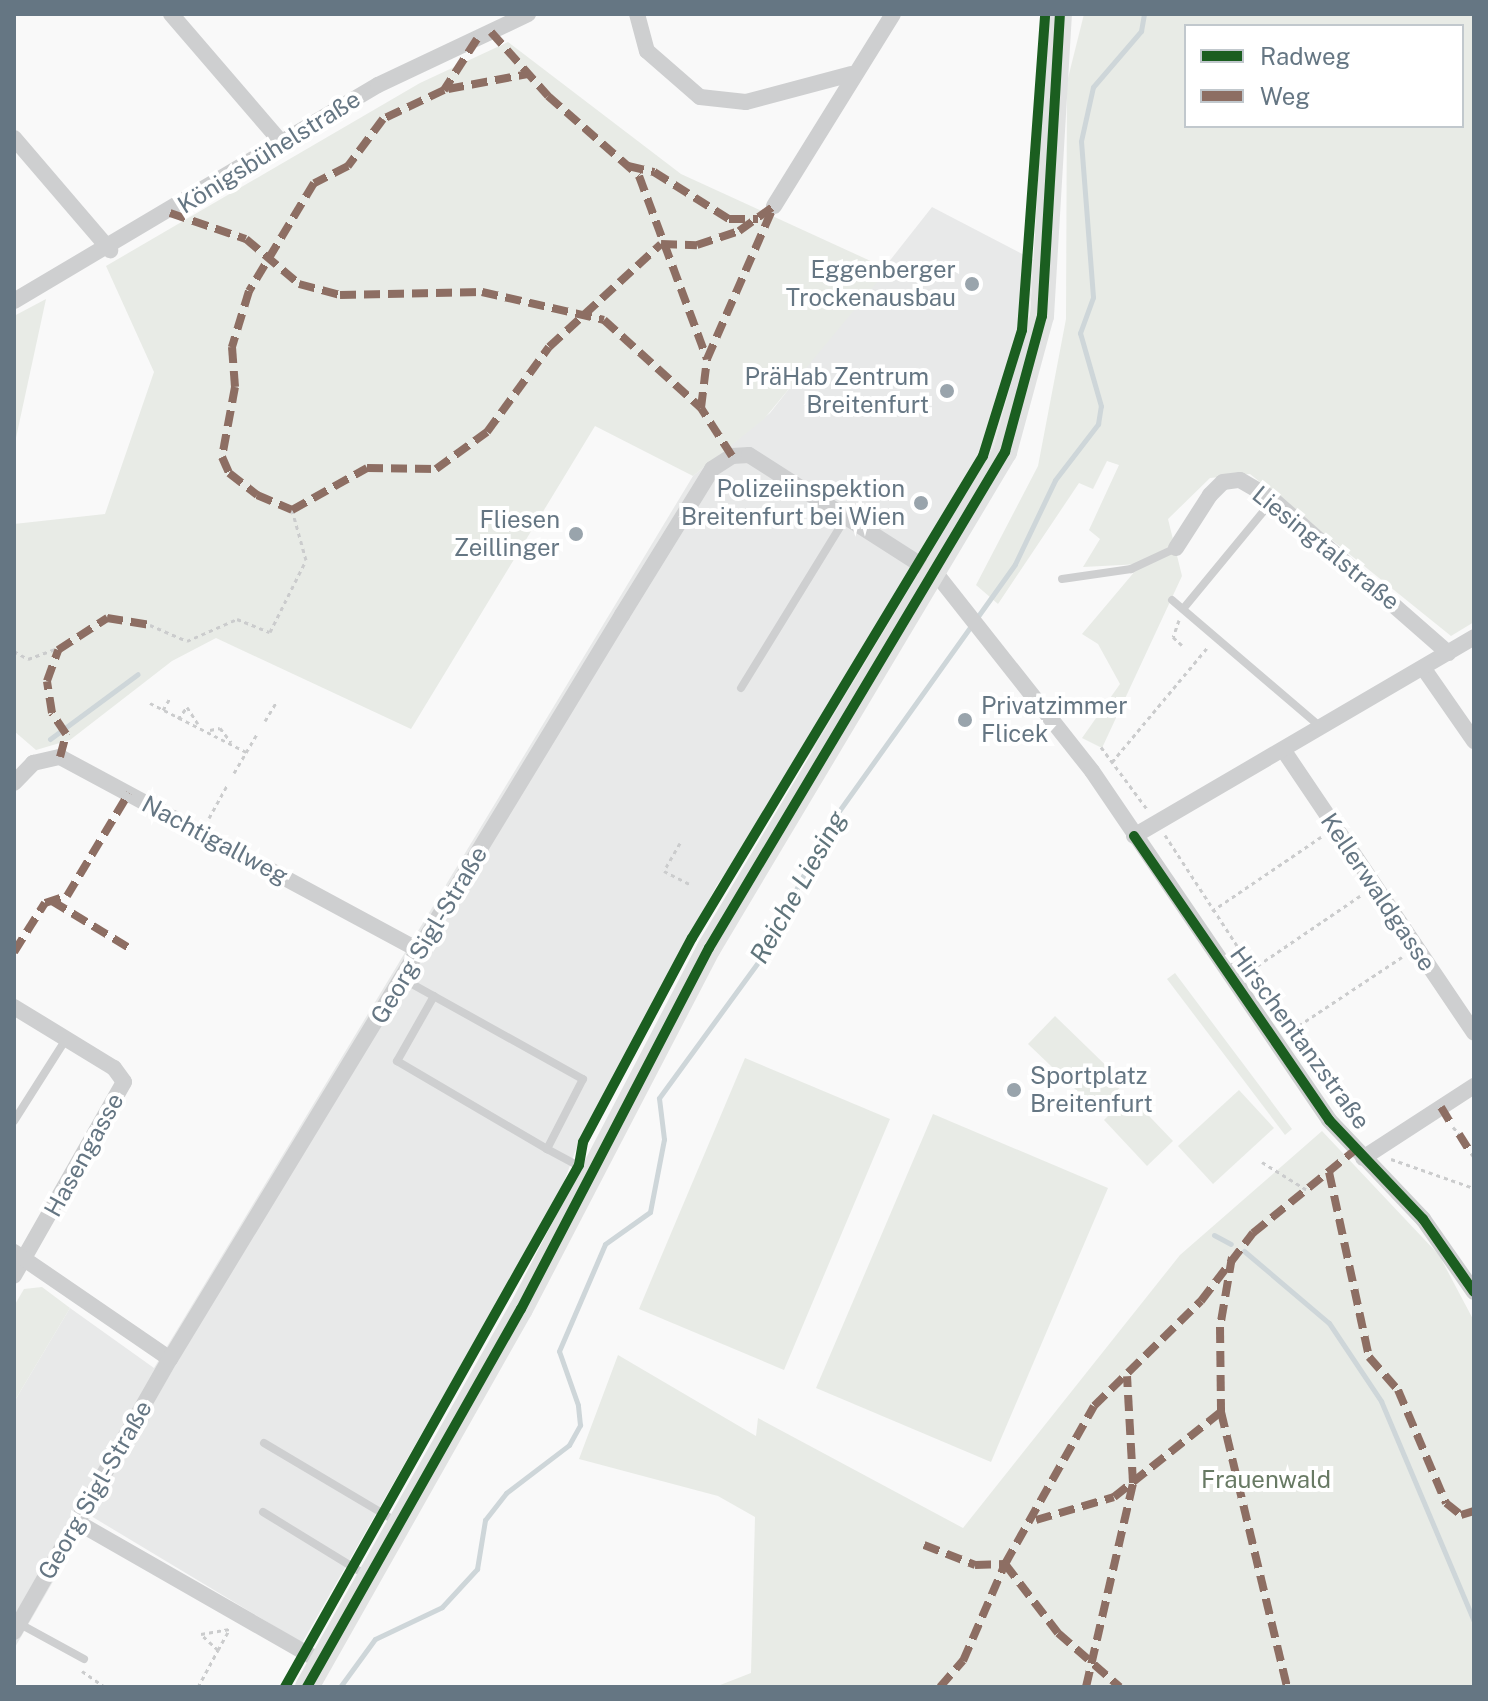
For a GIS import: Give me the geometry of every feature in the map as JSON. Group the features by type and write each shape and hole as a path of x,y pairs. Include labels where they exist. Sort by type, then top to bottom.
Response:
{"main road":[{"path":"307,1687 401,1524 593,1173 709,948 938,576 1005,452 1033,362 1048,270 1048,134 1060,14"}],"street":[{"path":"171,14 283,144"},
{"name":"Königsbühelstraße","path":"14,301 110,250 378,85 504,19 528,14"},
{"path":"637,14 647,51 700,97 746,102 851,74"},
{"path":"774,206 851,74 893,14"},
{"path":"14,138 110,250"},
{"name":"Georg Sigl-Straße","path":"16,1627 170,1359 712,469 732,456 749,455 938,576"},
{"name":"Liesingtalstraße","path":"1176,548 1223,482 1240,480 1273,500 1448,653"},
{"name":"Hirschentanzstraße","path":"938,576 982,627 1134,836 1329,1120 1433,1230 1474,1292"},
{"path":"1134,836 1284,751 1474,637"},
{"path":"1424,669 1474,741"},
{"name":"Kellerwaldgasse","path":"1284,751 1474,1033"},
{"name":"Nachtigallweg","path":"14,783 33,763 60,757 419,950"},
{"name":"Hasengasse","path":"14,1007 114,1068 124,1082 121,1096 19,1256"},
{"path":"1363,1158 1474,1086"},
{"path":"14,1276 19,1256 170,1359"},
{"path":"77,1522 321,1662"}],"lane":[{"path":"1183,609 1273,500"},
{"path":"741,688 847,516"},
{"path":"1062,579 1131,569 1176,548"},
{"path":"1172,600 1322,728"},
{"path":"403,979 583,1079 547,1149"},
{"path":"434,996 397,1061 593,1173"},
{"path":"14,1121 66,1039"},
{"path":"264,1443 401,1524"},
{"path":"263,1512 370,1577"},
{"path":"16,1627 81,1657"}],"path":[{"path":"150,625 187,641 237,619 270,632 306,560 292,510"},
{"path":"1182,645 1173,637 1183,609"},
{"path":"1112,762 1216,638"},
{"path":"14,651 28,659 61,647"},
{"path":"163,710 170,698"},
{"path":"150,703 178,719 210,730 220,744 231,743"},
{"path":"265,721 276,703"},
{"path":"178,719 187,707 198,724"},
{"path":"210,730 220,728 231,743 246,752"},
{"path":"234,773 257,734"},
{"path":"1101,747 1158,822 1212,911 1347,1117"},
{"path":"202,832 227,786"},
{"path":"1212,911 1334,827"},
{"path":"680,843 664,871 692,885"},
{"path":"1251,970 1374,886"},
{"path":"1292,1030 1415,948"},
{"path":"1453,1127 1459,1134"},
{"path":"1471,1153 1474,1157"},
{"path":"1363,1158 1397,1159 1474,1188"},
{"path":"1262,1162 1307,1190"},
{"path":"198,1687 239,1615"},
{"path":"218,1650 201,1634 228,1632"},
{"path":"81,1657 80,1670 105,1687"}],"shaded area":[{"path":"932,207 1034,260 1028,330 989,464 831,724 717,885 578,1144 561,1190 302,1643 91,1516 14,1649 14,1402 70,1308 154,1368 693,476 770,413"}],"green space":[{"path":"1084,14 1474,14 1474,622 1451,636 1250,474 1210,478 1168,519 1182,576 1102,748 1082,738 1120,684 1098,644 1082,634 1141,564 1083,567 1100,539 1089,530 1119,465 1107,461 1093,489 1079,483 998,604 976,585 1038,466 1066,319 1067,82"},
{"path":"508,42 681,174 888,269 764,419 693,476 595,426 411,729 216,638 172,661 70,740 36,750 14,731 14,524 105,514 154,372 106,266 420,83"},
{"path":"46,299 14,447 14,316"},
{"path":"1175,973 1292,1129 1285,1135 1167,979"},
{"path":"1055,1016 1124,1083 1098,1111 1028,1044"},
{"path":"745,1058 890,1119 784,1370 639,1309"},
{"path":"1239,1090 1274,1128 1213,1184 1178,1146"},
{"path":"1129,1095 1173,1141 1147,1166 1104,1120"},
{"path":"933,1114 1108,1188 991,1462 816,1388"},
{"name":"Frauenwald","path":"1322,1131 1439,1255 1474,1321 1474,1687 715,1687 751,1673 755,1517 718,1496 579,1459 618,1355 756,1436 758,1418 963,1528 1180,1255"},
{"path":"42,1287 70,1308 14,1402 14,1306 24,1289"}],"waterway":[{"name":"Reiche Liesing","path":"340,1687 375,1639 442,1607 477,1569 485,1520 506,1493 569,1445 580,1425 578,1405 559,1351 605,1244 650,1212 664,1139 659,1098 761,958 829,825 1015,564 1055,480 1098,424 1101,406 1080,333 1093,297 1081,141 1093,87 1141,31 1144,14"},
{"path":"50,739 138,674"},
{"path":"1214,1235 1231,1244"},
{"path":"1244,1251 1329,1323 1381,1401 1474,1621"}],"marked path":[{"path":"491,32 548,96 639,176 707,359"},
{"path":"477,39 444,90 383,119 348,166 314,183 249,291 232,347 235,387 222,457 229,473 257,495 292,510 367,468 436,469 487,432 549,347 661,244 697,245 739,231 774,206"},
{"path":"448,89 528,74"},
{"path":"628,166 654,172 729,219 758,219"},
{"path":"732,456 701,408 707,359 774,206"},
{"path":"170,213 246,239 299,284 340,295 482,292 604,320 701,408"},
{"path":"60,757 66,734 52,713 47,681 58,650 107,618 150,625"},
{"path":"14,952 45,903 67,896 129,793"},
{"path":"52,901 131,949"},
{"path":"1441,1107 1453,1127"},
{"path":"1459,1134 1471,1153"},
{"path":"940,1687 963,1661 1005,1564 1094,1406 1201,1301 1253,1233 1355,1150"},
{"path":"1329,1172 1369,1357 1398,1390 1446,1503 1461,1515 1474,1511"},
{"path":"1232,1257 1220,1327 1221,1412 1287,1687"},
{"path":"1086,1687 1133,1483 1127,1376"},
{"path":"1036,1520 1114,1497 1221,1412"},
{"path":"924,1545 975,1565 1005,1564"},
{"path":"1005,1564 1058,1633 1120,1687"}],"cycle path":[{"path":"285,1687 579,1165 583,1142 692,938 983,456 1022,330 1045,14"},
{"path":"307,1687 521,1309 709,948 1005,452 1042,316 1060,14"},
{"path":"1134,836 1329,1120 1423,1219 1474,1292"}],"place":[{"name":"Eggenberger Trockenausbau","path":"972,284"},
{"name":"PräHab Zentrum Breitenfurt","path":"947,391"},
{"name":"Polizeiinspektion Breitenfurt bei Wien","path":"921,503"},
{"name":"Fliesen Zeillinger","path":"576,534"},
{"name":"Privatzimmer Flicek","path":"965,720"},
{"name":"Sportplatz Breitenfurt","path":"1014,1090"}]}
